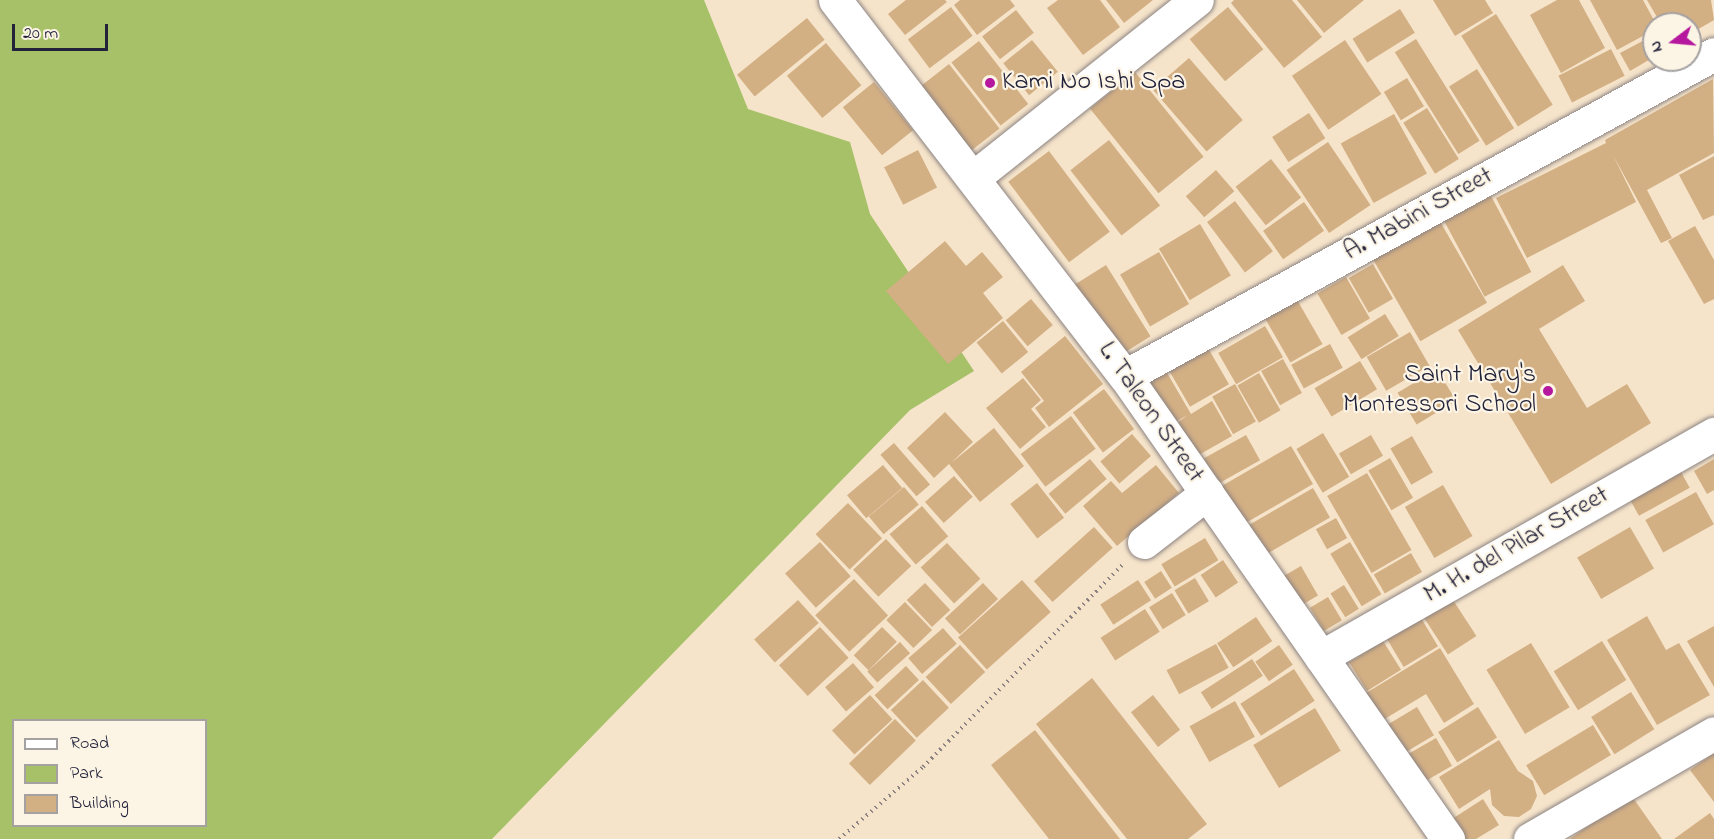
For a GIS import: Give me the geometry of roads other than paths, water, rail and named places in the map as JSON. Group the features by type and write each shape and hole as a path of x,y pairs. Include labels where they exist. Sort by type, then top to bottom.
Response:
{"street":[{"path":"973,178 1197,0"},
{"name":"L. Taleon Street","path":"848,5 973,178 1125,376 1448,839"},
{"name":"A. Mabini Street","path":"1125,376 1714,54"},
{"name":"M. H. del Pilar Street","path":"1321,657 1714,434"},
{"path":"1144,542 1207,493"},
{"path":"1530,839 1714,733"}],"place":[{"name":"Kami No Ishi Spa","path":"990,83"},
{"name":"Saint Mary's Montessori School","path":"1548,391"}]}
